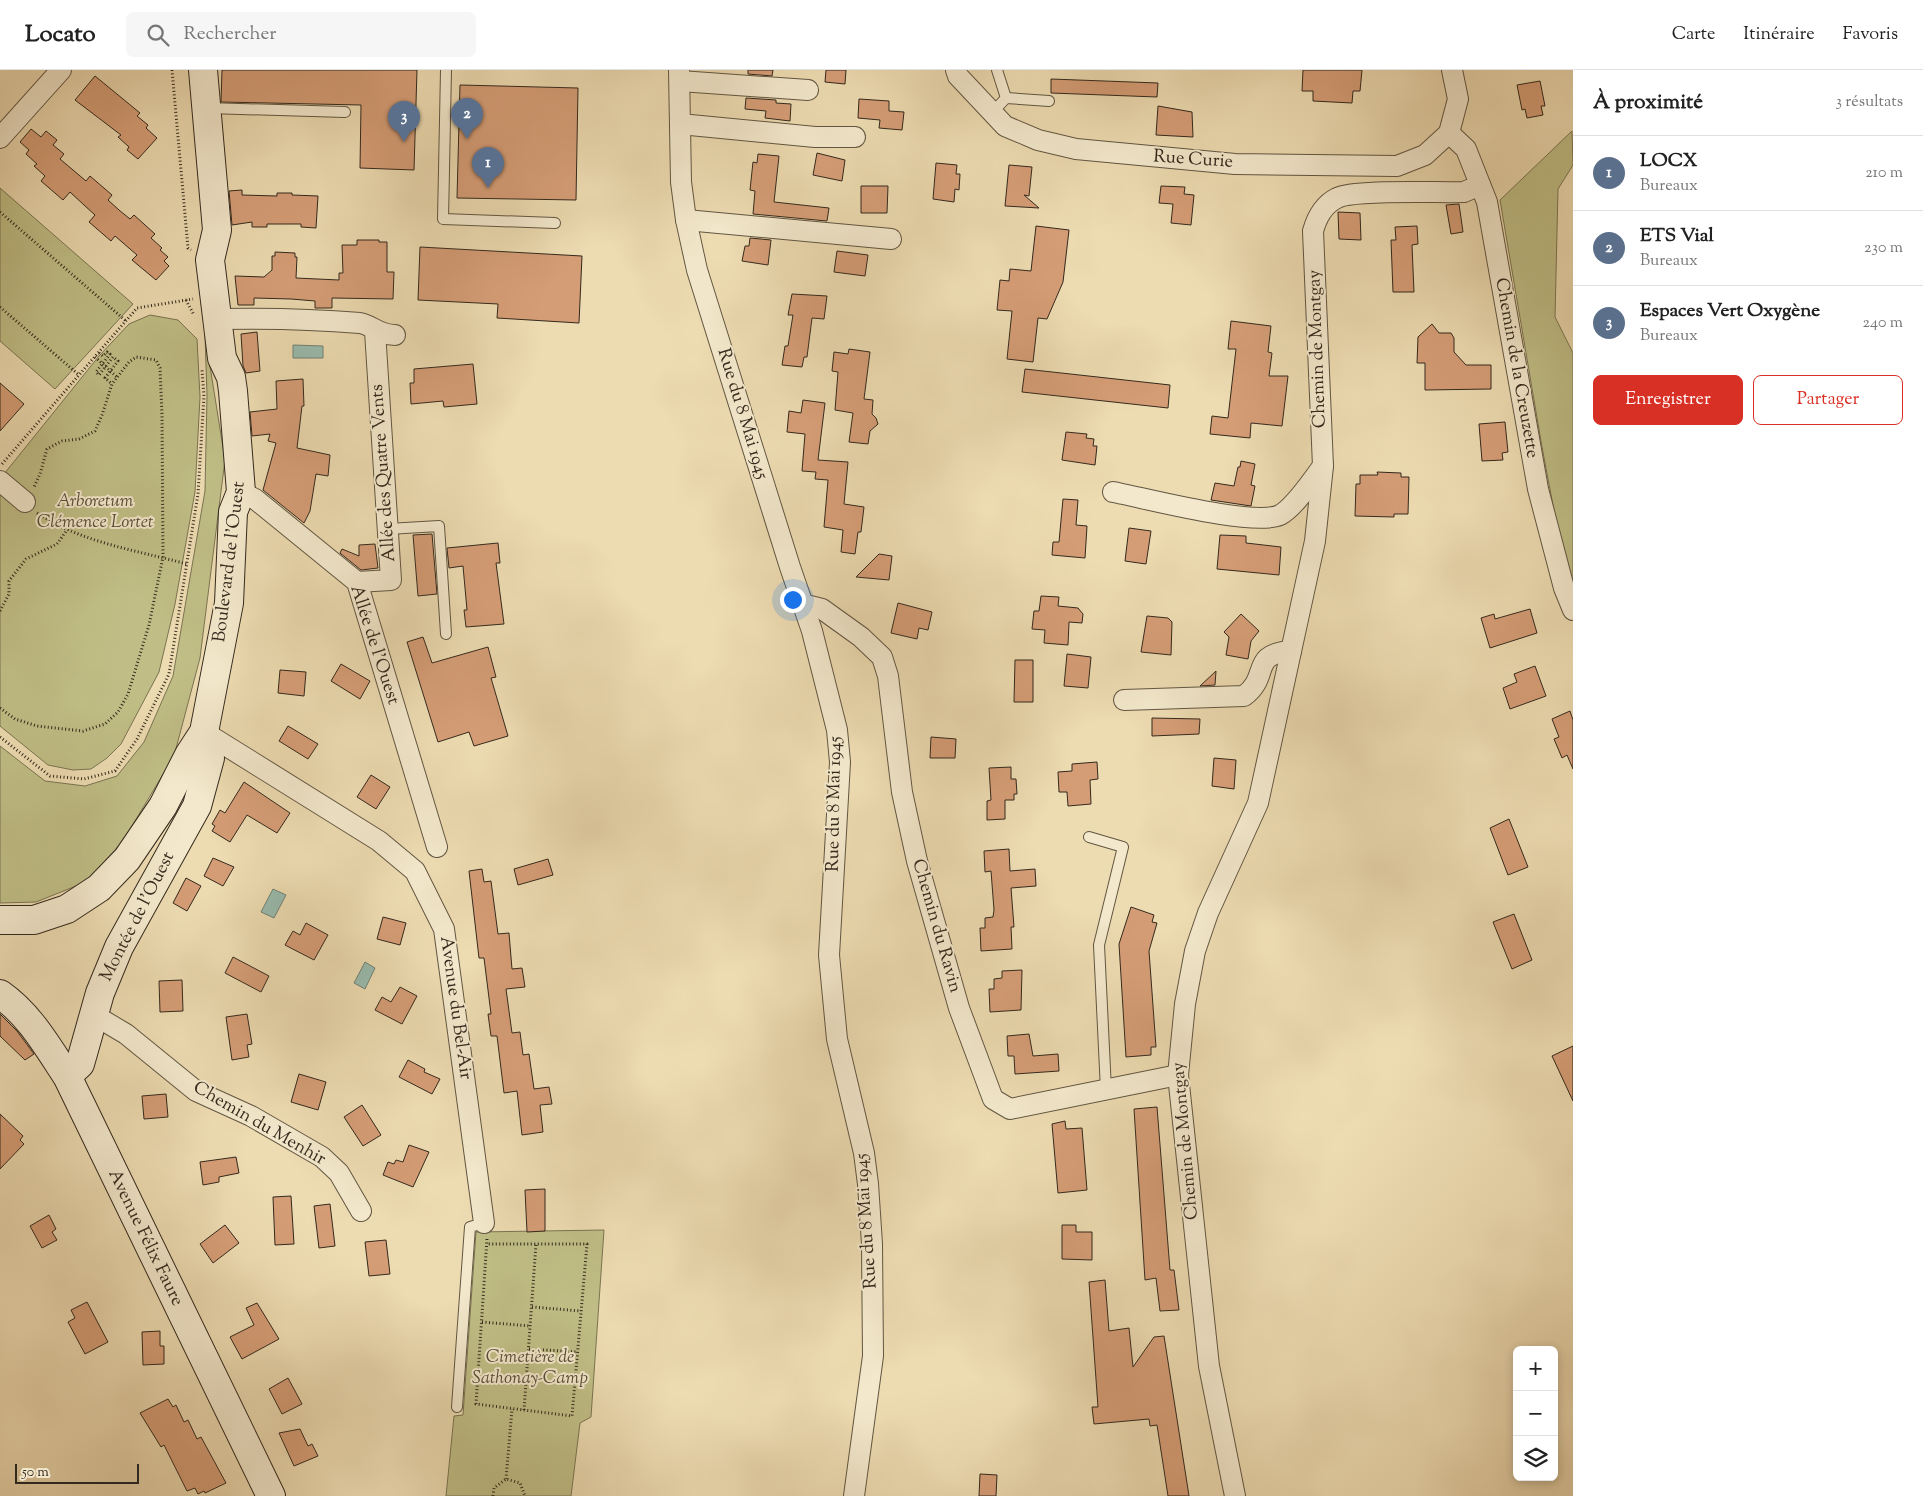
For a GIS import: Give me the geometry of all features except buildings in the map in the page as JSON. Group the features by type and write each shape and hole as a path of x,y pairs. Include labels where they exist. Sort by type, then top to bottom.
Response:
{"street":[{"path":"0,138 61,70"},
{"name":"Boulevard de l'Ouest","path":"0,920 34,920 67,909 99,888 127,859 163,806 189,755 204,732 229,603 233,512 242,492 231,377 206,319 210,260 217,230 203,70"},
{"name":"Rue Curie","path":"956,70 958,76 1005,126 1038,140 1076,149 1235,164 1397,166 1425,155 1449,133"},
{"path":"1449,133 1458,99 1452,70"},
{"path":"679,76 808,90"},
{"name":"Rue du 8 Mai 1945","path":"679,76 681,182 686,220 697,270 802,604 826,683 837,730 840,762 830,964 837,1039 866,1168 872,1244 873,1356 854,1496"},
{"path":"680,124 815,137 854,137"},
{"name":"Chemin de la Creuzette","path":"1449,133 1466,149 1487,202 1538,489 1564,588 1573,610"},
{"name":"Chemin de Montgay","path":"1235,1496 1209,1366 1178,1075 1179,1044 1195,951 1208,913 1258,803 1315,541 1323,466 1313,231 1317,216 1338,197 1356,194 1464,192 1480,185"},
{"path":"686,220 891,239"},
{"path":"206,319 363,324 384,335 396,335"},
{"name":"Allée des Quatre Vents","path":"357,582 391,580 375,331"},
{"path":"1113,492 1241,518 1265,518 1280,515 1300,496 1323,466"},
{"path":"0,481 25,502"},
{"name":"Allée de l'Ouest","path":"242,492 255,499 357,582 436,847"},
{"name":"Chemin du Ravin","path":"802,604 822,609 861,637 882,657 888,676 902,792 935,928 959,1008 993,1099 1010,1108 1178,1075"},
{"path":"1124,700 1244,696 1255,689 1265,660 1274,652 1291,651"},
{"name":"Montée de l'Ouest","path":"67,1076 80,1064 100,994 119,947 197,806 210,758 204,732"},
{"name":"Avenue du Bel-Air","path":"204,732 379,841 415,871 444,929 484,1223"},
{"path":"189,755 202,785"},
{"name":"Avenue Félix Faure","path":"0,994 18,1007 42,1037 67,1076 271,1496"},
{"name":"Chemin du Menhir","path":"94,1015 126,1034 196,1091 251,1116 322,1157 339,1173 362,1211"}],"lane":[{"path":"446,70 444,219 555,222"},
{"path":"997,70 1006,98"},
{"path":"992,113 1006,98"},
{"path":"1006,98 1049,101"},
{"path":"206,108 345,112"},
{"path":"388,529 439,526 446,634"},
{"path":"1089,837 1123,847 1099,945 1106,1090"},
{"path":"458,1407 470,1227 484,1223"}],"path":[{"path":"172,70 188,248 197,255"},
{"path":"0,212 126,321"},
{"path":"0,467 137,308 186,300 206,319"},
{"path":"0,306 79,375"},
{"path":"99,353 103,356 107,352 110,354 96,372 99,375 113,357 118,361 105,378 112,384"},
{"path":"95,357 118,378"},
{"path":"0,708 14,719 61,730 83,731 105,724 118,712 128,694 149,625 163,557 160,368 156,360 136,357 129,362 112,384 95,431 79,439 62,441 47,449 40,474 25,502 49,521 67,530 113,546 163,557 187,564"},
{"path":"0,737 50,776 84,779 115,771 137,739 168,674 198,494 204,396 202,366"},
{"path":"0,611 9,594 9,581 26,559 57,544 67,530"},
{"path":"484,1223 488,1244 476,1404 572,1416 587,1244 488,1244"},
{"path":"524,1410 536,1244"},
{"path":"532,1307 581,1311"},
{"path":"482,1322 530,1326"},
{"path":"529,1349 577,1352"},
{"path":"493,1496 494,1488 506,1479 512,1409"},
{"path":"506,1479 520,1483 525,1496"}],"green space":[{"path":"1572,131 1573,165 1558,189 1555,317 1573,353 1573,584 1563,558 1500,200"},
{"path":"0,188 133,304 55,389 0,341"},
{"name":"Arboretum Clémence Lortet","path":"150,315 178,320 197,339 200,397 195,492 175,604 159,672 121,744 107,758 91,769 73,770 48,765 0,726 0,479 99,356 129,324"},
{"path":"205,335 225,460 200,658 174,756 123,841 86,882 36,902 0,903 0,746 45,781 85,786 117,776 144,742 173,676 205,491 207,395"},
{"name":"Cimetière de Sathonay-Camp","path":"604,1230 591,1417 580,1423 571,1496 446,1496 454,1416 463,1415 476,1232"}],"shaded area":[{"path":"293,345 323,346 323,358 293,358"},
{"path":"273,889 286,895 274,918 261,912"},
{"path":"365,962 375,968 365,989 354,983"}],"place":[{"name":"ETS Vial","path":"467,139"},
{"name":"Espaces Vert Oxygène","path":"404,142"},
{"name":"LOCX","path":"488,188"}]}
